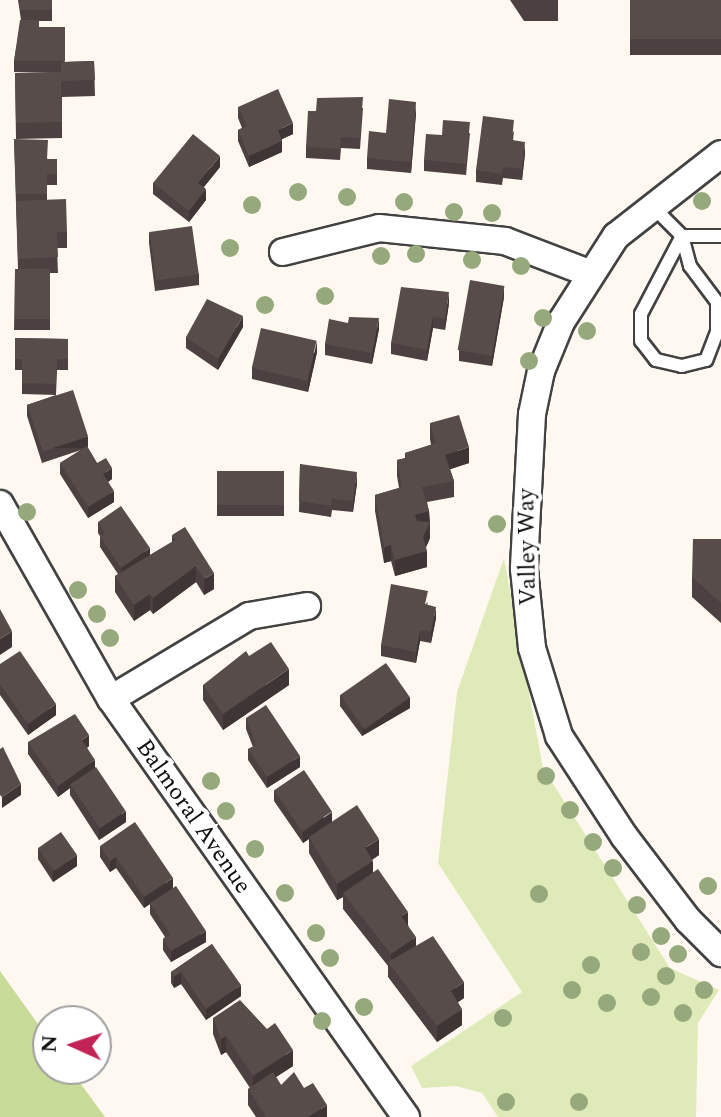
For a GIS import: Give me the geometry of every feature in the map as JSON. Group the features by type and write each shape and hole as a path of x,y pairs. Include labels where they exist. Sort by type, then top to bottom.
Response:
{"street":[{"name":"Valley Way","path":"721,154 651,205 616,236 589,273 556,334 532,414 524,569 532,648 559,736 624,836 688,920 721,953"},
{"path":"283,252 379,228 505,241 589,273"},
{"name":"Balmoral Avenue","path":"0,504 111,699 406,1117"},
{"path":"111,699 249,616 307,606"}],"lane":[{"path":"651,205 682,236 690,266 717,302 717,332 706,360 682,366 656,360 641,341 641,314 682,236"},
{"path":"682,236 721,236"}],"green space":[{"path":"504,558 543,768 670,968 719,990 698,1023 696,1117 498,1117 482,1093 456,1086 422,1088 411,1066 522,992 438,863 457,692"},
{"path":"0,971 32,1016 32,1085 82,1085 105,1117 0,1117"}],"building":[{"path":"20,0 52,0 52,10 20,10"},
{"path":"630,0 721,0 721,39 630,39"},
{"path":"20,20 39,20 39,27 65,27 65,61 14,61"},
{"path":"94,61 95,80 61,81 62,122 16,123 15,73 61,72 61,62"},
{"path":"278,89 293,123 278,130 282,141 249,156 238,130 247,126 238,107"},
{"path":"363,97 360,138 341,137 340,149 306,147 308,111 316,111 317,98"},
{"path":"389,99 416,102 411,162 367,158 369,131 386,133"},
{"path":"483,116 514,120 512,140 525,142 522,169 503,167 502,174 476,170"},
{"path":"443,120 470,122 466,164 424,160 426,134 442,135"},
{"path":"193,134 220,156 198,183 206,189 189,211 153,183"},
{"path":"14,139 48,140 47,159 57,159 57,174 47,174 47,194 16,194"},
{"path":"66,199 67,232 57,232 58,257 18,259 16,201"},
{"path":"192,226 199,275 156,281 149,232"},
{"path":"15,269 50,269 50,319 15,319"},
{"path":"470,280 504,286 492,356 458,350"},
{"path":"401,287 449,292 445,319 433,316 427,350 391,343"},
{"path":"207,299 243,316 218,359 186,337"},
{"path":"349,317 379,318 372,353 325,344 329,319 348,323"},
{"path":"261,328 317,341 307,381 252,368"},
{"path":"15,338 68,339 68,359 57,359 56,384 22,383 22,359 15,359"},
{"path":"73,390 88,437 42,451 27,405"},
{"path":"459,415 469,447 445,455 454,481 422,487 429,511 415,515 417,521 430,522 423,537 427,551 395,560 391,545 384,547 375,495 402,487 397,460 407,458 405,453 436,443 430,423"},
{"path":"87,446 97,463 106,458 112,468 103,474 114,491 88,507 60,463"},
{"path":"300,464 357,472 353,501 332,499 331,506 299,501"},
{"path":"217,471 284,471 284,505 217,505"},
{"path":"121,506 150,548 121,568 100,536 105,533 98,522"},
{"path":"185,527 214,573 204,579 196,566 153,598 150,594 134,605 115,576 175,540 172,535"},
{"path":"693,539 721,539 721,603 692,577"},
{"path":"391,584 428,591 425,604 436,607 431,632 420,630 416,652 381,645"},
{"path":"0,609 12,631 0,639"},
{"path":"271,642 289,669 223,714 203,685 246,651 249,656"},
{"path":"20,651 56,704 28,724 0,684 0,664"},
{"path":"386,663 410,697 364,730 340,695"},
{"path":"266,705 300,756 267,777 248,749 256,745 246,718"},
{"path":"75,714 89,735 82,740 95,760 58,786 28,742"},
{"path":"3,747 21,784 2,797 0,749"},
{"path":"96,767 126,811 100,828 70,784"},
{"path":"304,770 332,811 302,832 274,790"},
{"path":"357,805 379,839 365,848 373,861 337,884 309,837"},
{"path":"135,822 173,878 144,897 116,857 110,861 100,846"},
{"path":"61,832 77,855 54,871 38,848"},
{"path":"378,869 408,912 401,916 416,937 391,954 343,893"},
{"path":"176,886 206,931 171,951 163,939 170,934 150,903"},
{"path":"433,936 464,982 451,991 462,1009 437,1026 388,962"},
{"path":"212,944 241,985 206,1009 181,972 174,977 171,972"},
{"path":"240,1000 267,1029 275,1023 293,1050 253,1076 226,1036 221,1039 213,1018"},
{"path":"273,1072 281,1085 294,1072 304,1088 313,1083 327,1105 308,1117 266,1117 248,1089"}]}
